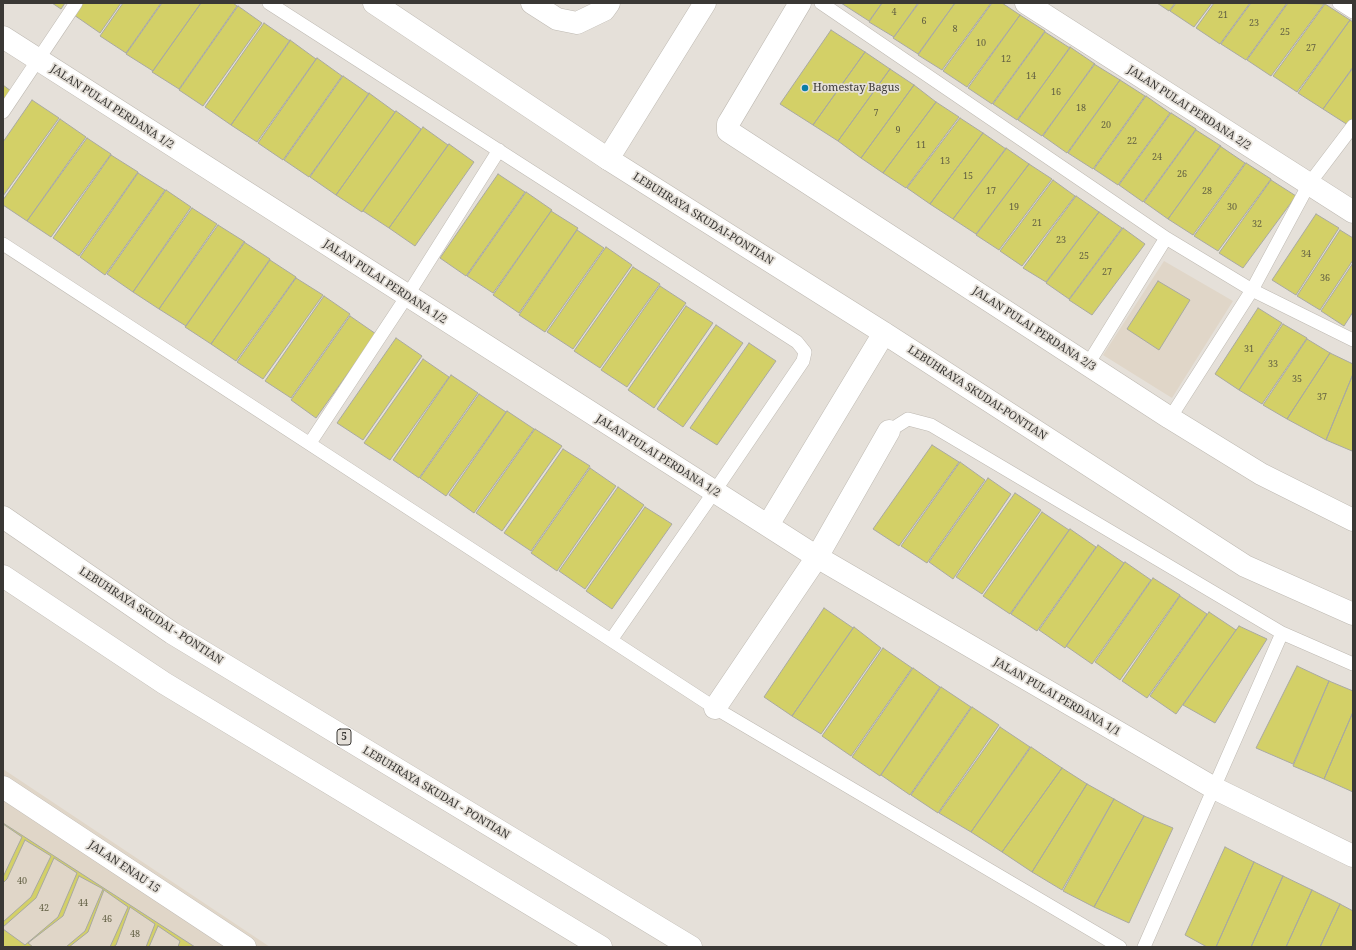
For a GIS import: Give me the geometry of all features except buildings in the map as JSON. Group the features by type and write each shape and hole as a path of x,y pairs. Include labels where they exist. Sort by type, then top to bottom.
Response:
{"main road":[{"name":"LEBUHRAYA SKUDAI-PONTIAN","path":"374,3 608,159 884,334 1244,566 1353,614"},
{"path":"532,3 557,19 577,23 604,10 609,3"},
{"path":"608,159 705,3"},
{"name":"JALAN PULAI PERDANA 2/3","path":"800,3 728,124 728,131 1170,418 1261,474 1353,520"},
{"name":"JALAN PULAI PERDANA 2/2","path":"1026,3 1353,212"},
{"name":"JALAN PULAI PERDANA 1/2","path":"3,37 714,492 768,525"},
{"path":"768,525 884,334"},
{"path":"715,708 817,557 889,431"},
{"name":"LEBUHRAYA SKUDAI - PONTIAN","path":"3,516 172,633 691,947"},
{"name":"JALAN PULAI PERDANA 1/1","path":"768,525 817,557 1214,788 1353,856"},
{"path":"3,576 164,683 600,947"},
{"name":"JALAN ENAU 15","path":"3,787 245,947"}],"lane":[{"path":"3,112 76,3"},
{"path":"269,3 797,342 805,352 803,361 611,640"},
{"path":"821,3 1166,238 1252,290 1353,340"},
{"path":"1339,3 1353,12"},
{"path":"1170,418 1252,290 1309,184 1353,126"},
{"path":"310,443 407,296 499,150"},
{"path":"1088,364 1166,238"},
{"path":"3,244 715,708 1120,947"},
{"path":"889,431 908,419 931,425 1282,633 1353,664"},
{"path":"1144,947 1282,633"}],"shaded area":[{"path":"1164,261 1233,301 1172,398 1103,355"},
{"path":"3,769 270,947 3,947"}],"place":[{"name":"Homestay Bagus","path":"805,88"}]}
